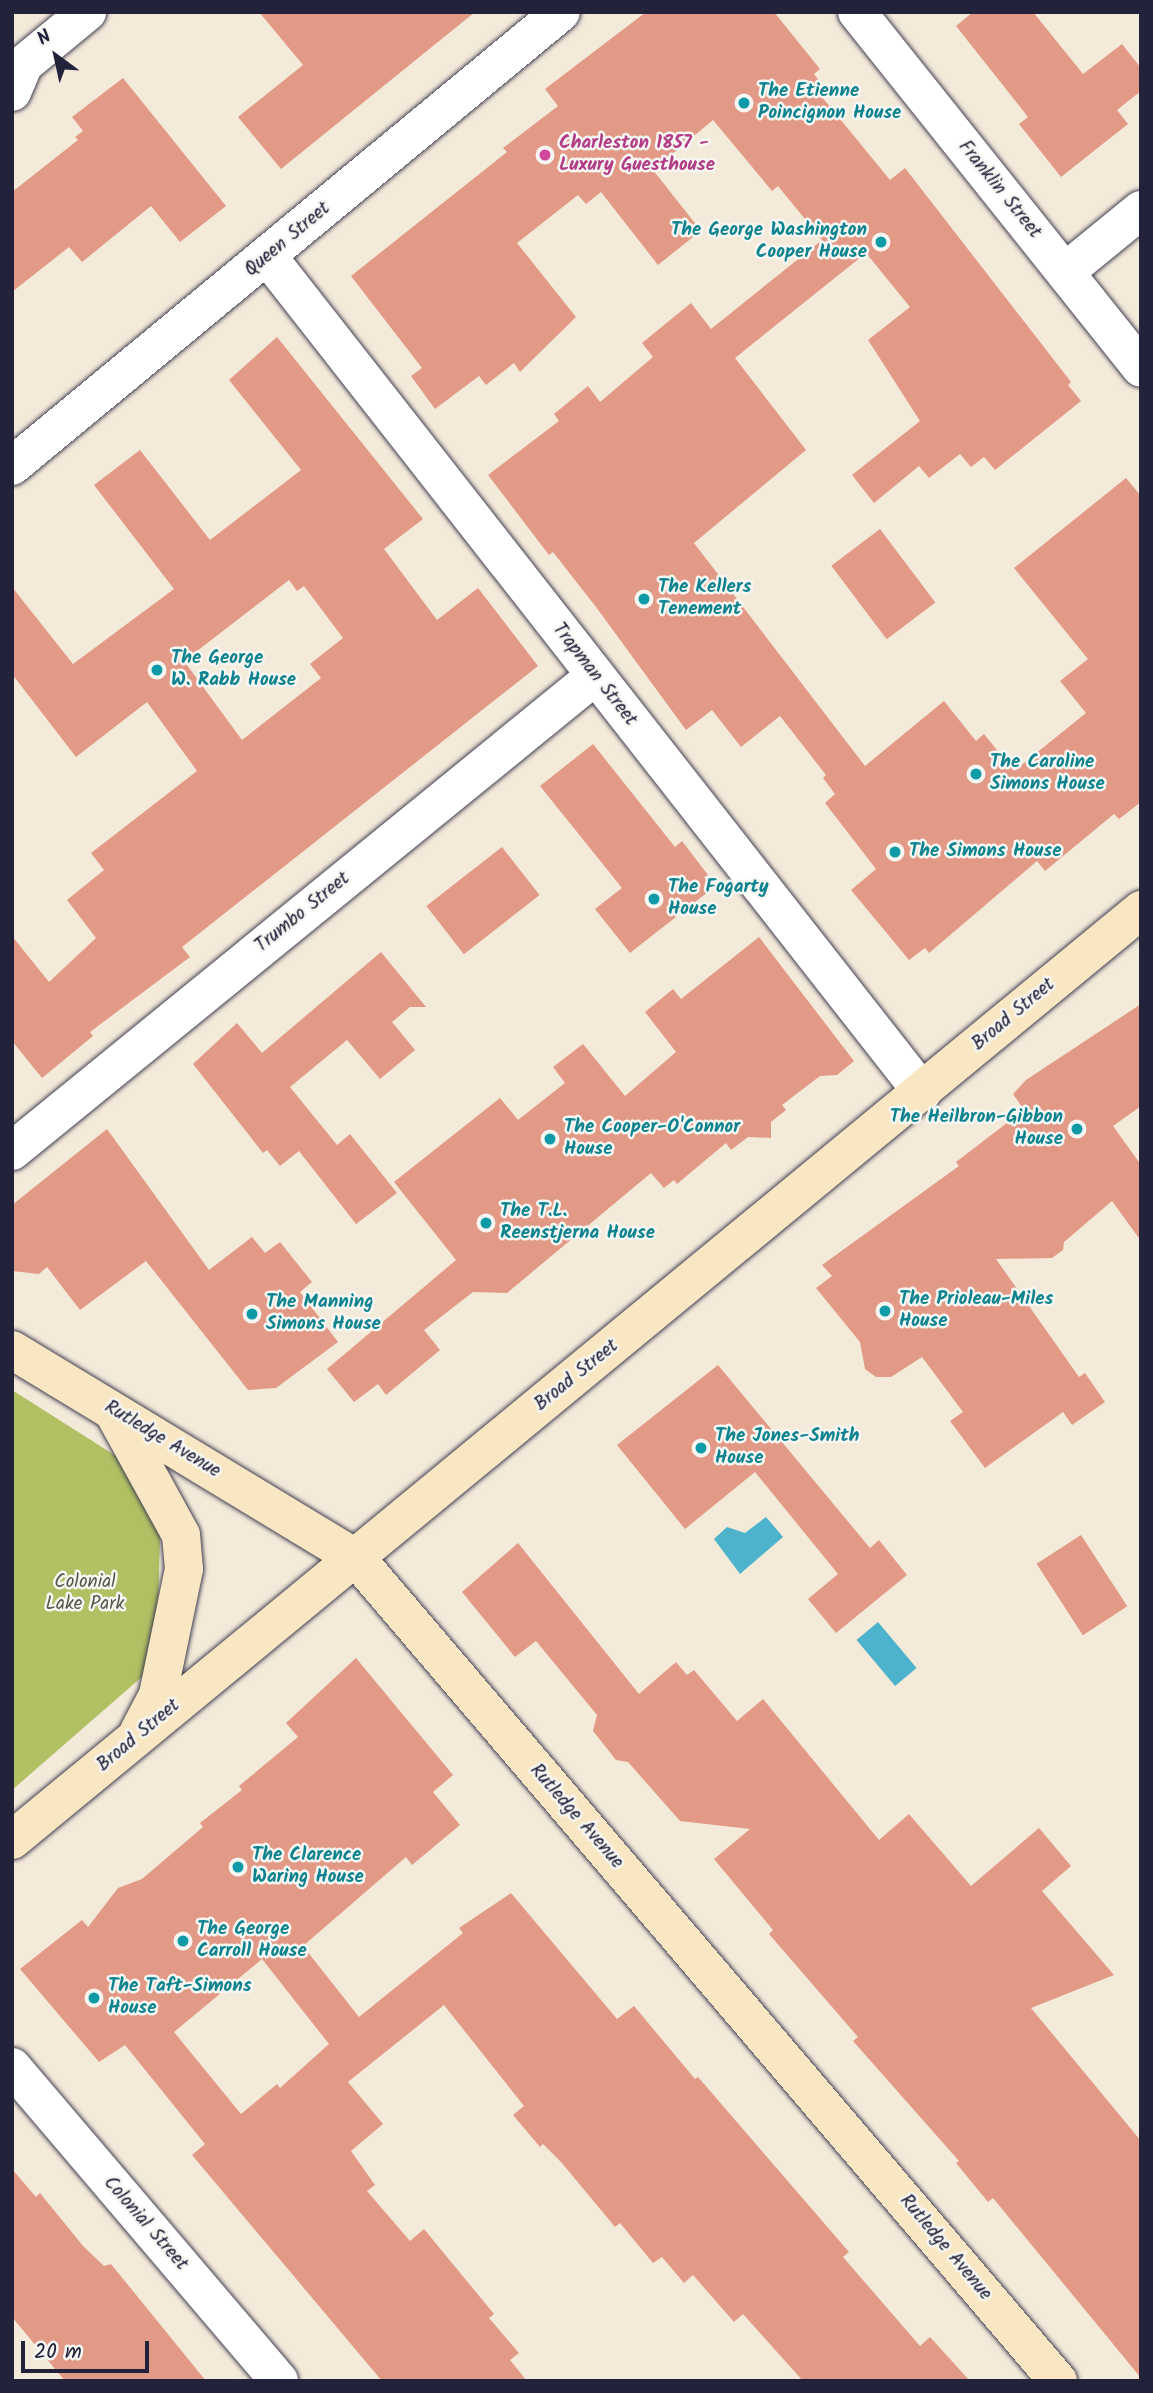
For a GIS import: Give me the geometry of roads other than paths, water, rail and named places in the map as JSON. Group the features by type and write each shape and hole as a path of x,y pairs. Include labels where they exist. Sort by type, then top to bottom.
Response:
{"main road":[{"name":"Broad Street","path":"12,1840 1141,910"},
{"name":"Rutledge Avenue","path":"12,1350 356,1558 1058,2381"},
{"path":"113,1411 181,1535 184,1569 158,1695 136,1738"}],"street":[{"path":"12,92 24,64 87,12"},
{"name":"Queen Street","path":"12,466 561,12"},
{"name":"Franklin Street","path":"857,12 1141,368"},
{"path":"1065,272 1141,210"},
{"name":"Trapman Street","path":"268,257 922,1092"},
{"name":"Trumbo Street","path":"12,1150 595,676"},
{"name":"Colonial Street","path":"12,2067 279,2381"}],"water":[{"path":"766,1517 783,1537 740,1574 714,1539 727,1527 745,1533"},
{"path":"878,1622 917,1668 895,1686 857,1640"}],"place":[{"name":"The Etienne Poincignon House","path":"744,103"},
{"name":"Charleston 1857 - Luxury Guesthouse","path":"545,155"},
{"name":"The George Washington Cooper House","path":"881,242"},
{"name":"The Kellers Tenement","path":"644,599"},
{"name":"The George W. Rabb House","path":"157,670"},
{"name":"The Caroline Simons House","path":"976,774"},
{"name":"The Simons House","path":"895,852"},
{"name":"The Fogarty House","path":"654,899"},
{"name":"The Heilbron-Gibbon House","path":"1077,1129"},
{"name":"The Cooper-O'Connor House","path":"550,1139"},
{"name":"The T.L. Reenstjerna House","path":"486,1223"},
{"name":"The Prioleau-Miles House","path":"885,1311"},
{"name":"The Manning Simons House","path":"252,1314"},
{"name":"The Jones-Smith House","path":"701,1448"},
{"name":"The Clarence Waring House","path":"238,1867"},
{"name":"The George Carroll House","path":"183,1941"},
{"name":"The Taft-Simons House","path":"94,1998"}],"park label":[{"name":"Colonial Lake Park","path":"85,1594"}]}
